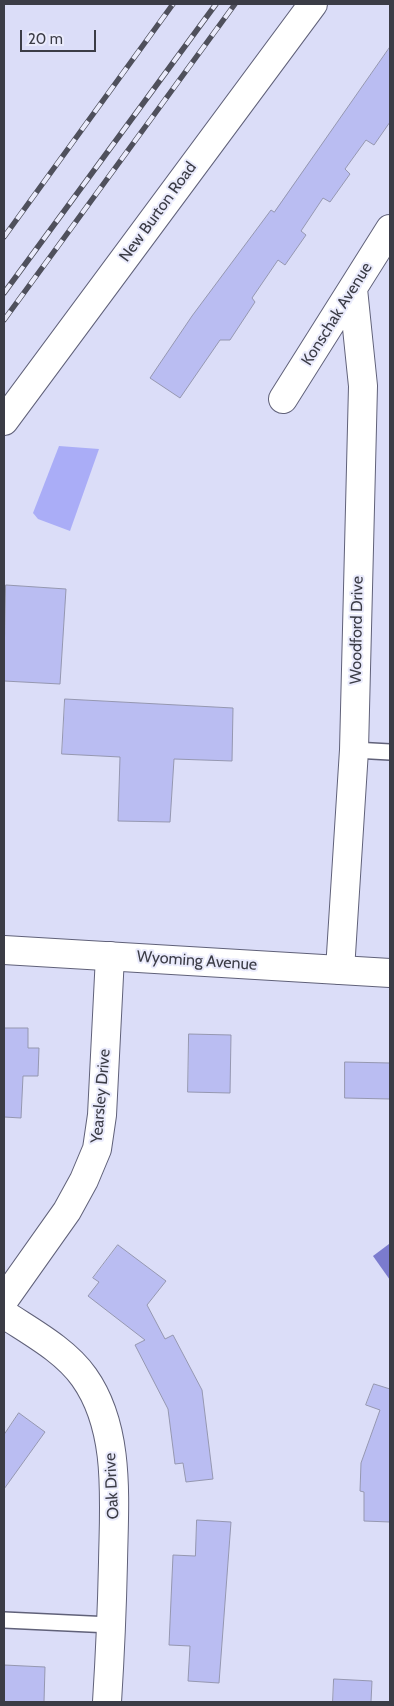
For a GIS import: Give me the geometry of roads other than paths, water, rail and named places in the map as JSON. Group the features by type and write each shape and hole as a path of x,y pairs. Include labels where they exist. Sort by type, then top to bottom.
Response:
{"street":[{"name":"New Burton Road","path":"4,421 313,4"},
{"name":"Konschak Avenue","path":"283,399 390,229"},
{"name":"Woodford Drive","path":"340,970 354,750 362,386 353,289"},
{"name":"Wyoming Avenue","path":"4,950 390,973"},
{"name":"Yearsley Drive","path":"4,1300 67,1211 84,1180 97,1149 102,1115 110,956"},
{"name":"Oak Drive","path":"4,1314 56,1349 84,1376 99,1402 111,1449 114,1500 112,1625 107,1702"}],"lane":[{"path":"354,750 390,752"},
{"path":"4,1620 112,1625"}],"railway":[{"path":"4,237 173,4"},
{"path":"4,293 216,4"},
{"path":"4,320 235,4"}]}
